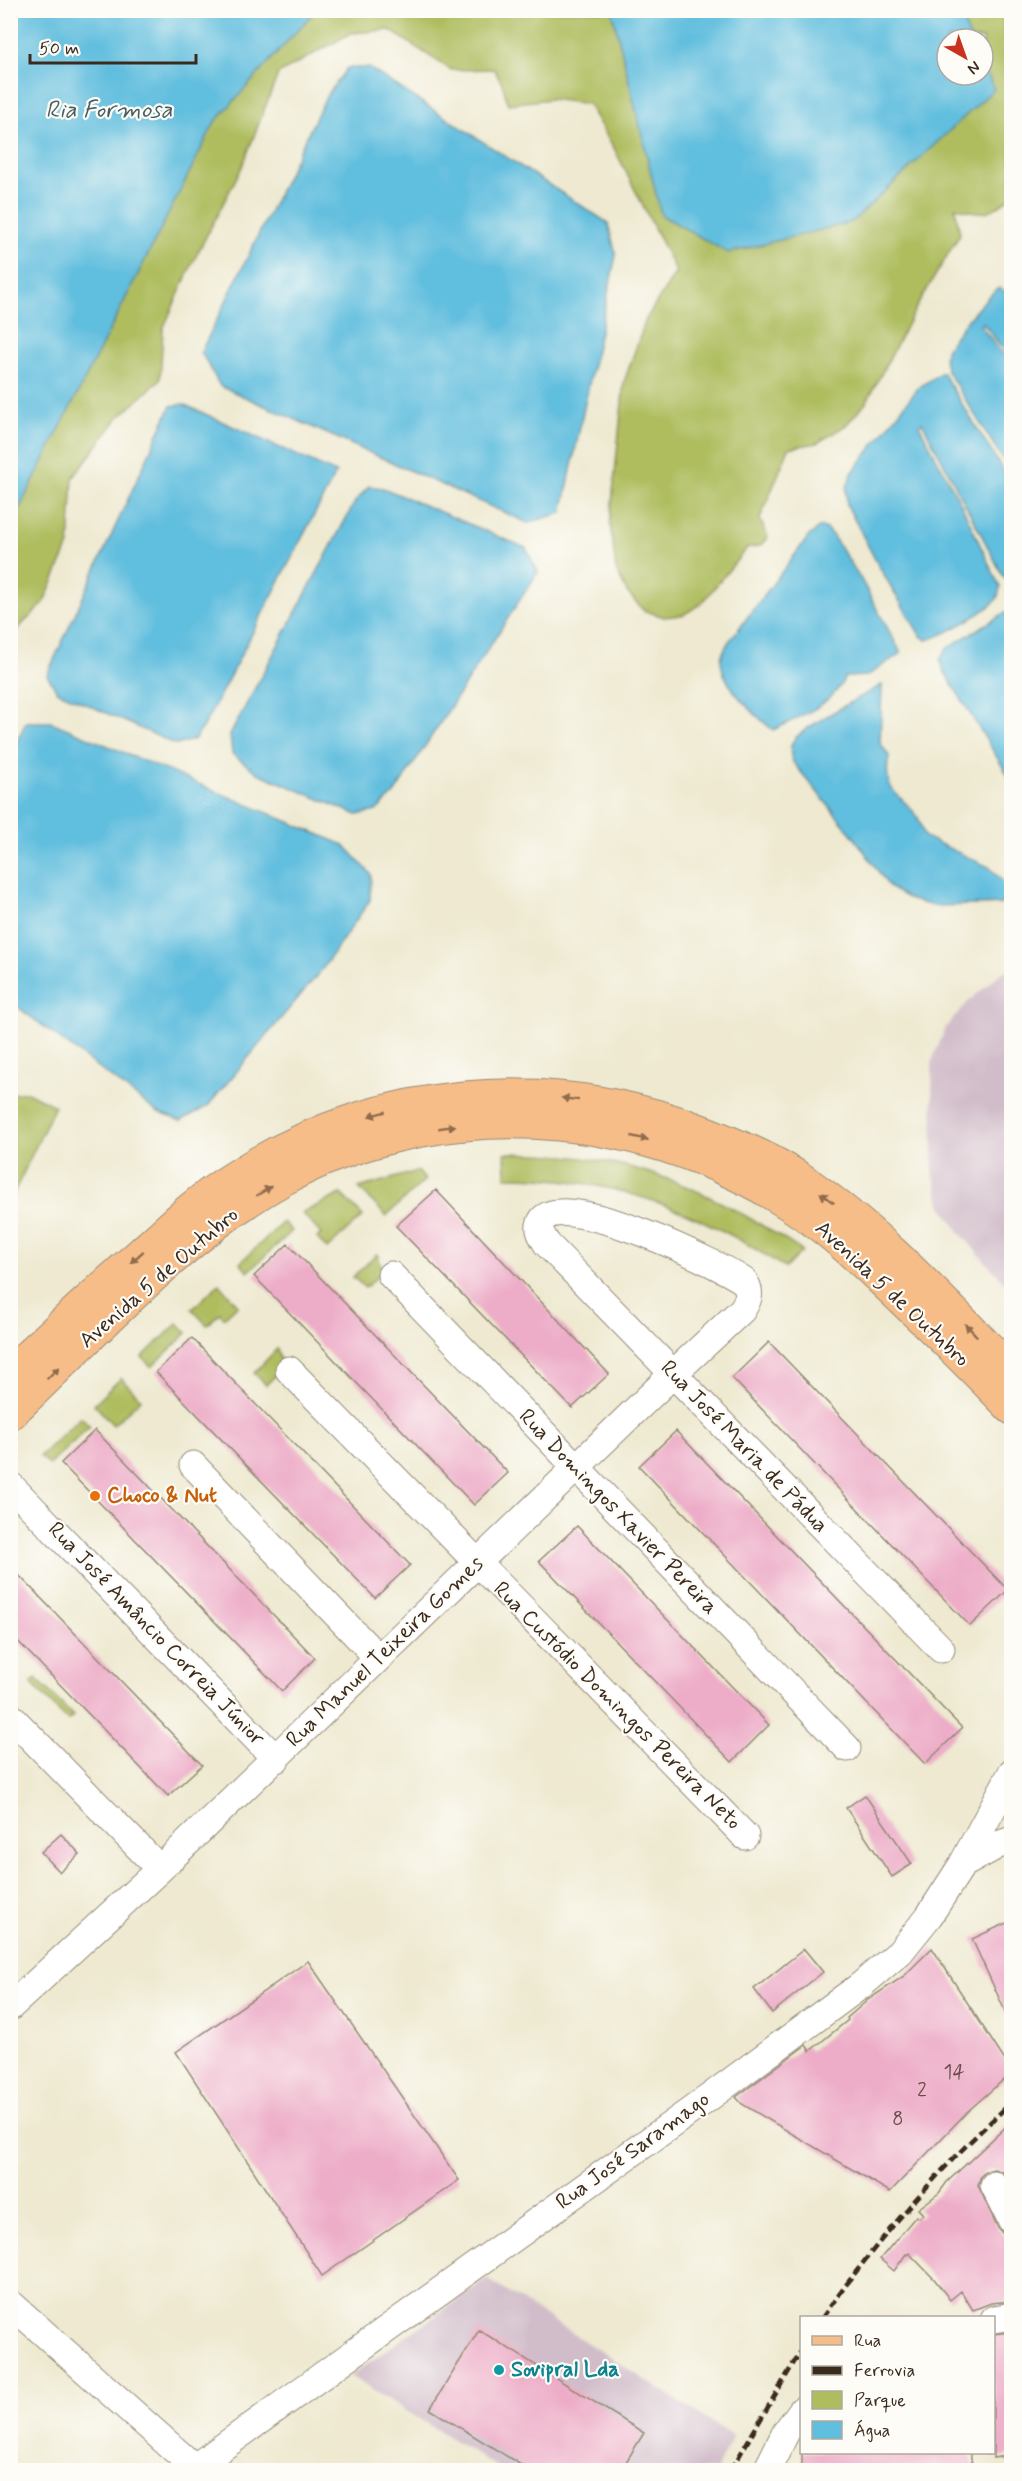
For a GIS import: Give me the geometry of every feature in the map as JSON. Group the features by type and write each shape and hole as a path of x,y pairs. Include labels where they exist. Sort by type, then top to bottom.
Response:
{"main road":[{"name":"Avenida 5 de Outubro","path":"10,1373 180,1218 227,1182 273,1155 354,1120 397,1109 478,1095 512,1095 591,1102 644,1112 687,1126 764,1158 809,1185 876,1238 1011,1372"},
{"name":"Avenida 5 de Outubro","path":"10,1413 184,1250 249,1200 284,1179 323,1160 399,1135 449,1126 495,1122 538,1122 582,1126 661,1143 706,1160 776,1196 821,1226 858,1257 928,1323 1010,1408"}],"street":[{"name":"Rua Manuel Teixeira Gomes","path":"10,2007 276,1758 576,1467 742,1310 748,1300 749,1290 745,1282 736,1275 692,1252 643,1232 592,1218 554,1213 545,1217 540,1224 540,1234 547,1244"},
{"name":"Rua José Maria de Pádua","path":"547,1244 941,1649"},
{"name":"Rua Domingos Xavier Pereira","path":"391,1275 847,1748"},
{"name":"Rua Custódio Domingos Pereira Neto","path":"289,1370 745,1836"},
{"path":"194,1465 378,1658"},
{"name":"Rua José Amâncio Correia Júnior","path":"10,1485 276,1758"},
{"path":"10,1716 160,1869"},
{"name":"Rua José Saramago","path":"193,2469 860,1986 900,1952 929,1916 962,1864 1011,1772"},
{"path":"962,1864 1011,1840"},
{"path":"994,2185 1011,2221"},
{"path":"10,2303 193,2469"},
{"path":"995,2319 1011,2316"},
{"path":"767,2470 786,2432 800,2411"}],"shaded area":[{"path":"1011,968 1011,1290 960,1233 940,1203 933,1172 932,1061 946,1027 969,1001 1001,973"},
{"path":"487,2279 733,2436 716,2470 502,2470 350,2376"}],"green space":[{"path":"311,11 615,11 935,77 935,87 995,87 995,27 962,27 955,11 1007,11 1004,19 1012,42 1011,196 997,207 985,212 955,207 960,234 917,306 866,403 845,426 817,443 789,448 760,519 768,537 760,546 747,548 701,604 683,615 664,617 643,610 627,592 616,570 610,523 624,382 646,319 676,272 614,148 588,104 550,99 508,104 502,83 494,69 451,70 390,30 351,33 278,74 242,167 192,264 163,329 160,380 117,419 73,478 69,545 43,604 11,635 10,520 212,121"},
{"path":"27,1092 55,1106 11,1199 11,1094"},
{"path":"505,1153 590,1159 655,1175 681,1184 731,1208 802,1251 785,1268 720,1229 653,1201 618,1190 582,1183 506,1177"},
{"path":"418,1171 425,1180 386,1216 359,1188"},
{"path":"341,1194 363,1216 327,1249 317,1238 321,1234 302,1213"},
{"path":"283,1222 292,1231 248,1272 240,1263"},
{"path":"377,1254 383,1271 365,1288 353,1277"},
{"path":"219,1284 238,1305 224,1318 220,1313 207,1325 192,1309"},
{"path":"178,1323 187,1333 152,1367 142,1357"},
{"path":"277,1349 283,1368 266,1385 254,1373"},
{"path":"121,1378 141,1399 113,1425 94,1404"},
{"path":"81,1417 90,1426 49,1465 40,1456"},
{"path":"36,1678 73,1716 68,1721 31,1683"}],"water":[{"name":"Ria Formosa","path":"11,10 315,11 215,122 11,525"},
{"path":"612,11 958,11 965,27 935,27 935,87 993,87 994,89 852,222 728,253 661,215"},
{"path":"347,68 369,68 608,223 616,255 562,513 528,523 220,386 201,352 326,97"},
{"path":"1000,288 1011,296 1011,359 983,323 980,325 1011,365 1011,472 947,371 944,360 948,347 961,328 987,298"},
{"path":"942,372 1011,483 1011,583 1003,576 922,422 919,425 962,506 1000,587 996,600 983,611 952,629 926,640 920,635 878,565 847,505 846,489 852,473 918,388"},
{"path":"183,404 336,473 208,718 195,739 177,745 57,691 47,675 171,406"},
{"path":"369,486 383,488 526,548 538,572 394,794 376,811 357,815 258,773 232,754 230,735 355,502"},
{"path":"820,527 832,535 859,576 901,653 867,676 845,677 840,687 824,703 773,730 749,708 733,689 723,670 721,658 728,643 809,536"},
{"path":"1011,609 1011,780 944,671 940,659 947,648"},
{"path":"882,685 880,743 889,756 887,769 890,786 918,818 925,837 989,867 1011,890 1011,904 934,906 911,900 890,888 854,837 793,762 791,745 799,735"},
{"path":"26,722 51,722 344,845 371,874 370,900 323,968 208,1106 181,1121 157,1112 11,1002 11,754"}],"building":[{"path":"436,1190 609,1374 572,1408 396,1226"},
{"path":"288,1244 508,1473 474,1505 254,1276"},
{"path":"192,1338 410,1565 375,1598 156,1372"},
{"path":"769,1342 1008,1590 970,1626 732,1378"},
{"path":"95,1430 315,1658 282,1691 61,1463"},
{"path":"676,1431 962,1728 925,1764 639,1466"},
{"path":"577,1526 769,1725 732,1762 539,1561"},
{"path":"10,1566 202,1765 168,1796 10,1633"},
{"path":"865,1795 912,1864 892,1877 846,1808"},
{"path":"61,1834 80,1854 60,1872 41,1852"},
{"path":"1011,1921 1011,2024 972,1939"},
{"path":"932,1948 1011,2073 968,2111 890,2192 742,2104 736,2097 806,2045 810,2051 848,2020 847,2018 869,1999 904,1976"},
{"path":"804,1949 823,1972 772,2013 754,1989"},
{"path":"308,1961 459,2180 322,2276 176,2052"},
{"path":"1011,2122 1011,2185 1003,2172 994,2169 986,2171 981,2176 978,2185 998,2228 1011,2238 1011,2301 991,2303 973,2310 961,2291 950,2300 935,2280 909,2253 894,2271 880,2259 916,2216 919,2218 923,2214 918,2209 939,2193 947,2182"},
{"name":"Sovipral Lda","path":"479,2330 644,2433 621,2470 529,2470 430,2409"},
{"path":"1011,2332 1011,2455 993,2458 995,2454 995,2334"},
{"path":"802,2454 970,2454 973,2470 802,2470"}],"railway":[{"path":"823,2316 865,2260 911,2205 960,2152 1012,2102"},
{"path":"731,2470 800,2352"}],"place":[{"name":"Choco & Nut","path":"95,1496"},
{"name":"Sovipral Lda","path":"499,2370"}]}
